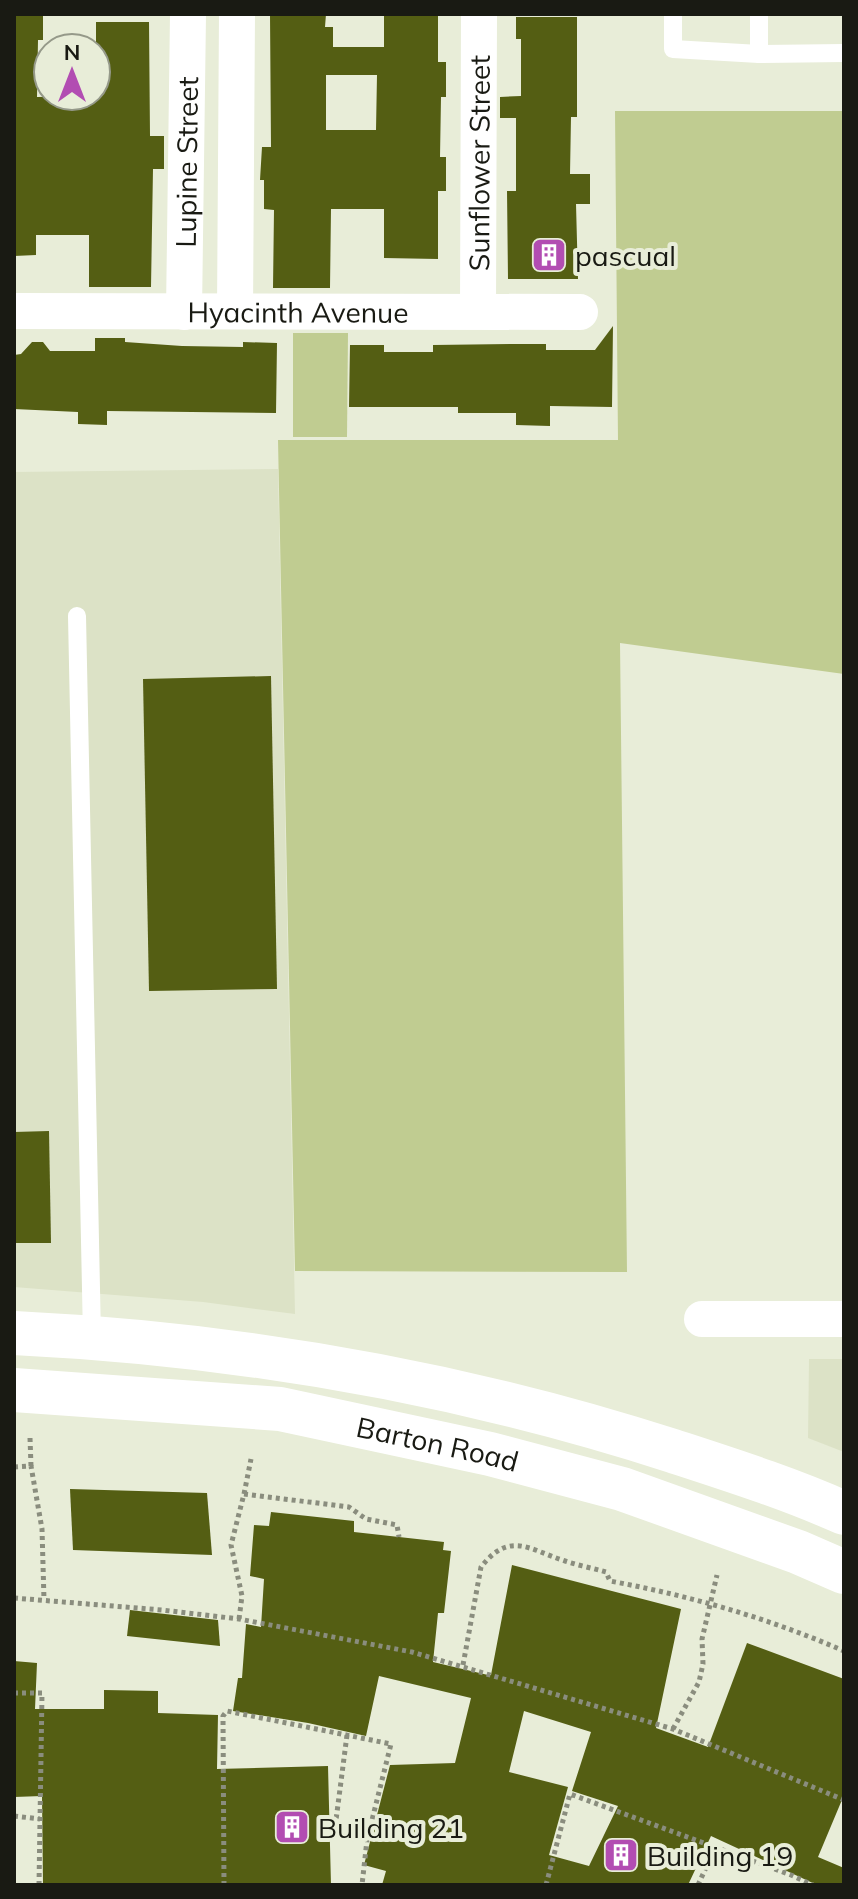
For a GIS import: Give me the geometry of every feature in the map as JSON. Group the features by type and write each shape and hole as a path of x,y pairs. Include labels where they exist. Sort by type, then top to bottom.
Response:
{"main road":[{"name":"Barton Road","path":"14,1333 92,1337 238,1352 368,1373 548,1414 623,1435 790,1489 844,1513"},
{"path":"356,1425 368,1373"},
{"name":"Barton Road","path":"14,1390 280,1409 490,1454 622,1489 798,1552 844,1572"}],"street":[{"name":"Lupine Street","path":"184,312 188,14"},
{"name":"Lupine Street","path":"235,311 237,14"},
{"name":"Sunflower Street","path":"478,311 479,14"},
{"name":"Hyacinth Avenue","path":"14,311 580,312"},
{"path":"702,1319 844,1319"}],"lane":[{"path":"673,14 673,49 759,54 844,53"},
{"path":"759,14 759,54"},
{"path":"77,616 92,1337"}],"path":[{"path":"30,1438 31,1466 42,1529 44,1600"},
{"path":"239,1619 242,1596 231,1545 251,1459"},
{"path":"14,1467 31,1466"},
{"path":"244,1494 349,1507 366,1519 397,1525 399,1537"},
{"path":"463,1665 481,1567 491,1554 525,1546 560,1560 606,1572 610,1581 712,1604 795,1630 844,1651"},
{"path":"673,1729 699,1682 703,1664 702,1639 717,1575"},
{"path":"14,1598 239,1619 412,1652 673,1729 844,1800"},
{"path":"14,1693 42,1693 39,1885"},
{"path":"224,1885 223,1716 227,1711 391,1744 367,1840 362,1885"},
{"path":"347,1735 336,1820 349,1835 367,1840"},
{"path":"546,1885 570,1794 716,1846 813,1885"},
{"path":"14,1816 40,1819"},
{"path":"698,1885 716,1846"}],"shaded area":[{"path":"278,469 295,1314 203,1302 14,1287 14,472"},
{"path":"809,1359 844,1359 844,1452 808,1438"}],"green space":[{"path":"615,111 844,111 844,674 620,643 627,1272 295,1271 278,440 618,440"},
{"path":"293,333 348,333 347,437 293,437"}],"building":[{"path":"14,14 43,14 43,32 32,32 32,112 112,112 112,32 96,32 96,22 149,22 150,136 164,136 164,169 153,169 151,287 89,287 89,235 36,235 36,255 14,256"},
{"path":"270,14 326,14 325,27 333,27 333,47 384,47 384,14 438,14 438,62 446,62 446,97 441,97 440,157 446,157 446,191 438,191 438,259 384,258 384,209 331,209 330,288 273,288 274,210 264,209 264,180 260,180 262,147 271,147","holes":["326,75 377,75 376,130 326,130"]},
{"path":"516,17 577,17 577,117 571,117 570,174 590,174 590,204 576,204 578,279 508,279 507,191 516,191 516,118 500,118 500,97 521,96 521,39 516,39"},
{"path":"613,326 612,407 550,406 550,426 516,425 516,413 458,413 458,407 349,407 350,345 384,345 384,352 433,352 433,345 512,344 546,344 546,350 595,350"},
{"path":"95,338 125,338 125,342 182,346 243,347 243,342 277,343 276,413 107,411 107,425 78,424 78,412 14,409 14,355 21,354 32,342 43,342 50,351 95,351"},
{"path":"271,676 277,989 149,991 143,679"},
{"path":"49,1131 51,1243 14,1243 14,1132"},
{"path":"70,1489 207,1493 212,1555 73,1550"},
{"path":"271,1512 354,1521 354,1532 444,1542 443,1550 451,1551 444,1613 438,1613 433,1662 488,1675 491,1675 512,1565 681,1609 656,1728 708,1747 747,1643 844,1679 844,1795 818,1857 844,1868 844,1885 817,1885 711,1836 688,1885 382,1885 386,1871 364,1865 390,1765 455,1763 471,1698 379,1676 366,1736 233,1711 238,1678 242,1678 246,1624 261,1627 264,1579 250,1576 254,1525 269,1526","holes":["524,1711 591,1732 572,1791 618,1806 589,1866 549,1855 568,1787 509,1772"]},
{"path":"130,1610 218,1620 220,1646 127,1636"},
{"path":"14,1661 37,1663 35,1709 104,1709 104,1690 158,1691 158,1713 218,1715 217,1769 328,1766 331,1885 43,1885 42,1796 14,1797"}],"place":[{"name":"pascual","path":"549,255"},
{"name":"Building 21","path":"292,1827"},
{"name":"Building 19","path":"621,1855"}]}
